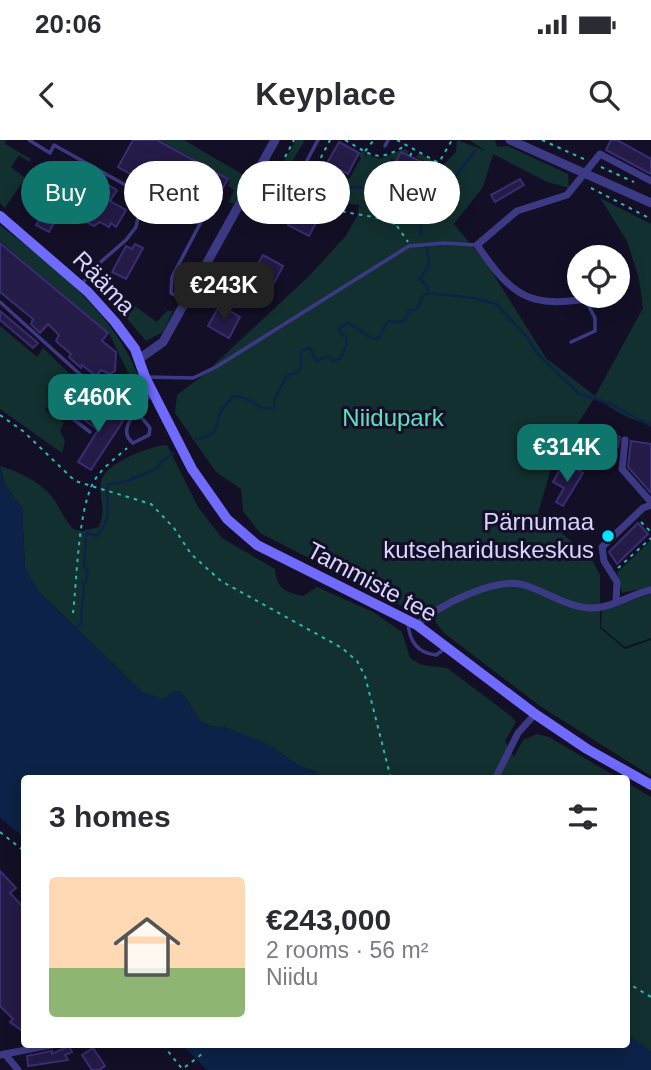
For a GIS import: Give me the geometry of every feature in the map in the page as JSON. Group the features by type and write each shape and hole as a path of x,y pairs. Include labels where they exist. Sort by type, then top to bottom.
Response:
{"main road":[{"name":"Rääma","path":"0,216 81,286 115,322 139,359"},
{"name":"Tammiste tee","path":"139,359 152,392 192,469 227,519 257,545 413,623 535,714 587,749 651,786"}],"street":[{"path":"139,359 163,342 275,140"},
{"path":"510,140 651,203"},
{"path":"567,302 525,296 507,285 477,245 517,211 567,195 600,154 651,181"},
{"path":"616,601 617,582 601,554 602,547 643,508 651,504 622,469 625,440"},
{"path":"413,623 490,587 510,582 590,608 651,590"},
{"path":"497,775 518,733 535,714"},
{"path":"2,1054 35,1048"},
{"path":"2,1054 18,1070"}],"lane":[{"path":"29,140 50,153 54,145 124,184"},
{"path":"307,161 318,140"},
{"path":"385,146 388,140"},
{"path":"81,286 95,267 126,240 137,224"},
{"path":"186,301 171,293 172,277 200,224"},
{"path":"145,377 194,377 216,367 409,246 444,243 477,245"},
{"path":"0,302 83,377 60,409 90,432"},
{"path":"571,342 596,328 590,308"},
{"path":"138,413 150,428 149,435 134,443 126,431 130,419 138,413 152,392"},
{"path":"413,623 414,645 424,654 436,655 446,647"}],"path":[{"path":"285,157 294,140"},
{"path":"319,161 330,140"},
{"path":"345,140 379,157 406,145"},
{"path":"365,151 374,140"},
{"path":"397,140 435,161"},
{"path":"440,161 452,140"},
{"path":"347,146 349,142"},
{"path":"410,156 414,149"},
{"path":"591,188 651,219"},
{"path":"350,212 374,216 397,225 409,246"},
{"path":"0,415 23,431 75,481 151,504 160,510 191,554 221,581 342,648 357,661 365,676 390,775"},
{"path":"73,613 85,511 92,486 105,466 134,443"},
{"path":"635,516 651,531"},
{"path":"612,574 651,538"},
{"path":"642,540 645,543"},
{"path":"626,556 629,559"},
{"path":"0,832 21,849"},
{"path":"630,984 651,997"},
{"path":"166,1048 184,1068 202,1054"}],"green space":[{"path":"0,140 6,140 5,144 31,159 28,161 19,155 11,167 21,175 21,184 5,208 0,203"},
{"path":"160,140 184,140 220,161 198,161"},
{"name":"Niidupark","path":"296,140 305,140 293,161 284,161"},
{"name":"Niidupark","path":"457,140 486,151 469,140 495,140 497,147 508,146 568,174 569,188 547,182 493,154 483,187 460,216 460,161 447,161 456,152"},
{"name":"Niidupark","path":"404,149 409,151 407,154 401,151 396,161 364,161 364,224 454,224 487,264 546,358 595,396 643,308 630,245 600,198 651,224 651,424 628,417 595,397 553,462 538,513 591,558 600,575 600,628 625,649 651,640 651,776 540,706 444,633 436,623 434,607 410,610 260,533 243,511 241,489 216,472 175,413 177,395 202,376 308,277 345,237 357,216 359,205 350,204 350,177 361,158 361,151 366,153 364,159 367,154 379,159"},
{"name":"Niidupark","path":"419,153 433,161 424,161 416,157"},
{"path":"223,163 237,171 237,198 234,204 229,202 234,190 228,186 230,179 223,175"},
{"path":"0,225 59,273 96,309 112,329 143,385 143,395 135,406 128,373 109,333 0,241"},
{"path":"112,301 128,306 133,305 157,322 167,311 173,311 163,332 146,341"},
{"path":"0,326 37,357 43,348 73,377 45,410 64,423 60,431 65,441 62,453 0,409"},
{"path":"167,445 198,507 222,538 275,569 283,588 303,596 317,587 373,612 402,632 410,658 422,665 447,668 511,716 516,722 505,741 514,757 523,740 537,734 549,737 613,775 318,775 315,771 299,766 275,749 227,728 210,726 200,721 185,697 174,691 164,699 143,693 39,592 25,568 22,508 5,485 0,466 38,484 55,501 73,529 82,531 99,527 102,513 101,482 104,475 119,462"},
{"path":"651,540 651,587 622,593 617,573"},
{"path":"651,594 651,638 625,647 601,627 602,610"},
{"path":"630,784 651,797 651,1052 630,1036"}],"water":[{"path":"0,468 5,485 22,508 25,568 39,592 143,693 164,699 174,691 181,691 200,721 266,743 299,766 315,771 318,775 21,775 21,835 0,818"},
{"path":"630,1036 651,1052 651,1070 207,1070 185,1048 630,1048"}],"building":[{"path":"133,140 157,140 195,161 124,161 124,170 118,167"},
{"path":"611,140 617,140 651,159 651,174 606,150"},
{"path":"339,142 359,153 350,170 350,161 328,161"},
{"path":"401,152 420,161 396,161"},
{"path":"520,179 524,185 495,202 491,195"},
{"path":"110,186 117,190 110,201"},
{"path":"110,201 124,209 124,213 116,227 111,223 109,227 104,224 110,224"},
{"path":"37,224 53,224 49,232"},
{"path":"289,224 315,224 309,236"},
{"path":"0,243 108,333 102,341 116,352 115,371 110,374 101,370 96,376 82,365 81,368 69,357 71,354 56,341 59,335 48,324 40,333 31,324 33,319 0,292"},
{"path":"135,244 143,248 126,279 112,272 126,246 132,249"},
{"path":"263,255 283,266 272,287 251,276"},
{"path":"220,305 240,317 229,338 208,326"},
{"path":"0,311 38,343 33,348 0,320"},
{"path":"76,403 99,420 107,410 123,421 91,470 78,462 98,430 71,410"},
{"path":"597,427 620,437 618,447 593,436"},
{"path":"631,441 651,444 651,493 628,467"},
{"path":"574,467 583,473 563,506 556,502 564,488 553,482 559,471 567,476"},
{"path":"638,523 648,534 617,564 609,552"},
{"path":"0,871 16,888 10,893 21,905 21,1030 10,1022 13,1019 0,1006"},
{"path":"65,1048 70,1048 72,1052 65,1055 68,1060 28,1066 27,1056 52,1051 52,1054"},
{"path":"93,1048 105,1066 99,1070 92,1070 82,1055"}],"waterway":[{"path":"421,235 421,210 446,177 455,177 475,151"},
{"path":"350,189 364,188"},
{"path":"196,439 213,432 220,413 233,396 263,407 274,408 275,398 287,376 298,372 301,367 301,351 311,349 316,361 329,356 333,361 340,359 347,344 346,337 340,333 339,328 349,323 371,338 378,339 388,321 405,320 409,310 417,309 423,296 428,293 427,286 420,279 429,265 427,247"},
{"path":"428,293 474,298 496,304 527,337 537,353 579,394 609,403 651,426"},
{"path":"75,630 82,622 83,583 86,582 88,570 84,567 86,537 87,533 97,536 106,522 107,485 127,481 158,468 161,462 174,453"}],"place":[{"name":"Pärnumaa kutsehariduskeskus","path":"608,536"}]}
